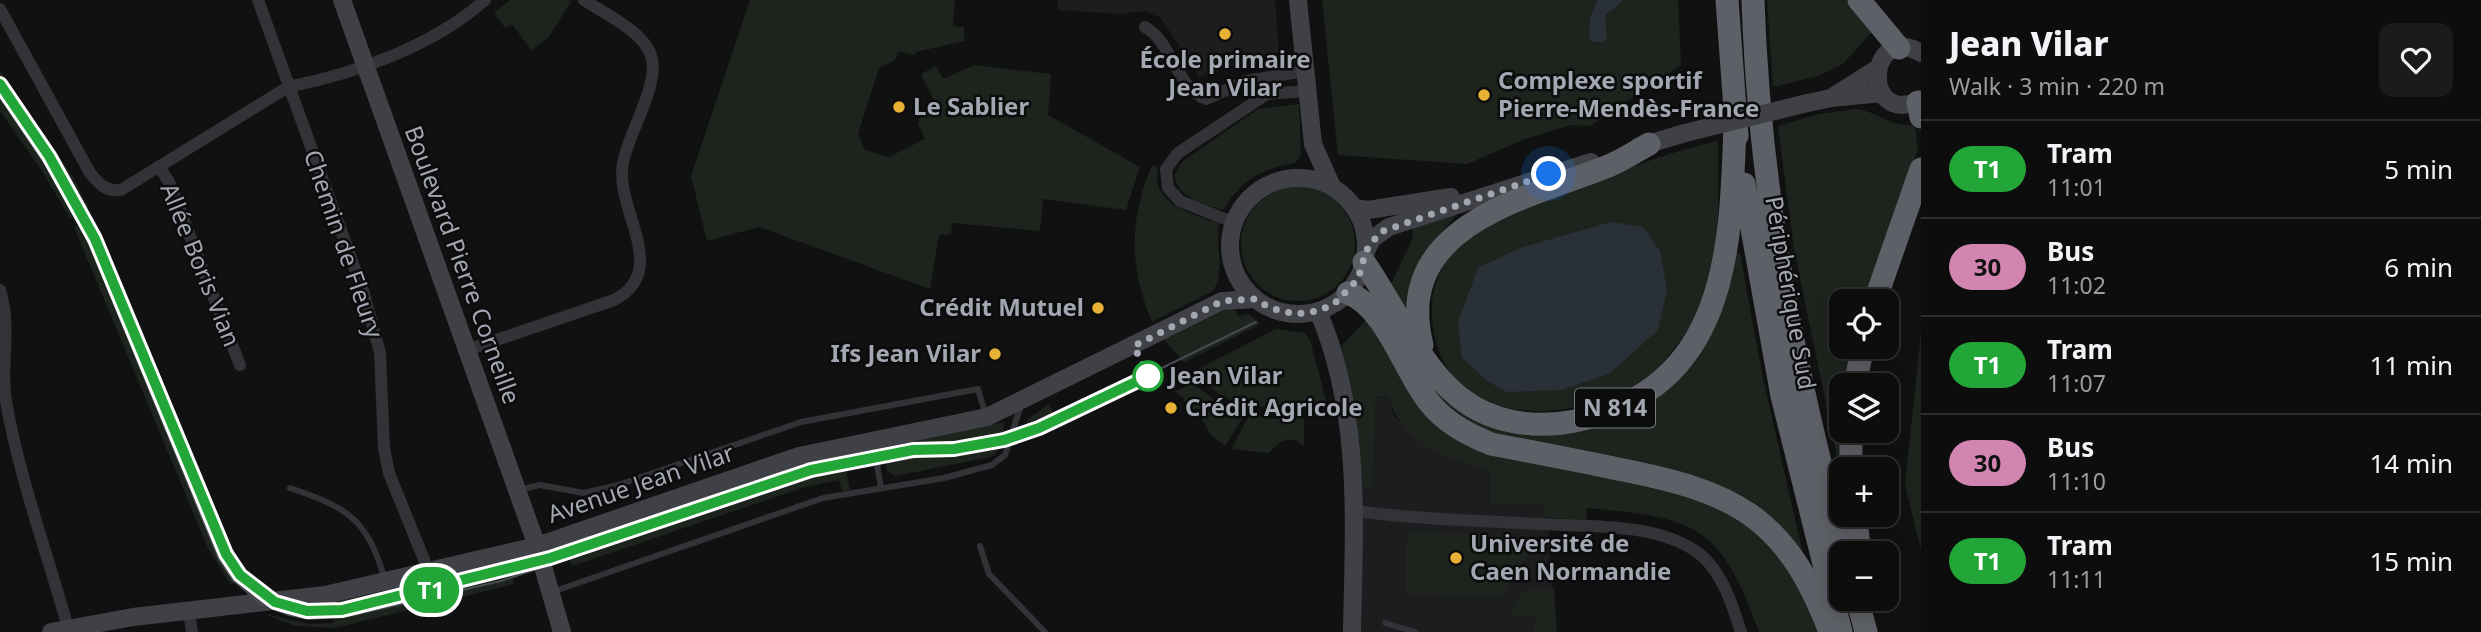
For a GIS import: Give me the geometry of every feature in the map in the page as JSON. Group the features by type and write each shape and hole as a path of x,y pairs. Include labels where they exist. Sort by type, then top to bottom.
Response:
{"highway":[{"name":"Périphérique Sud","path":"1727,0 1735,123 1782,396 1841,632"},
{"name":"Périphérique Sud","path":"1753,0 1760,103 1787,296 1811,415 1841,541"},
{"path":"1860,0 1910,51"},
{"name":"N 814","path":"1365,257 1427,362 1440,379 1473,407 1496,418 1523,424 1559,424 1594,416 1621,405 1648,389 1693,345 1714,301 1725,262 1732,219 1735,123"},
{"name":"N 814","path":"1427,362 1418,328 1418,302 1431,263 1443,244 1464,226 1503,205 1610,165 1649,144"},
{"path":"1879,289 1921,169"},
{"name":"N 814","path":"1348,293 1370,307 1435,409 1466,434 1491,443 1665,478 1723,496 1744,509 1788,551 1807,580 1830,632"},
{"path":"1861,611 1868,632"},
{"path":"1866,611 1868,632"}],"main road":[{"name":"Boulevard Pierre Corneille","path":"342,0 537,546 562,632"},
{"path":"1298,0 1313,144 1332,187"},
{"path":"1831,98 1878,68 1888,52 1910,51"},
{"path":"1878,68 1882,93"},
{"path":"1365,257 1362,222 1355,208 1332,187 1314,179 1298,178 1271,184 1249,200 1235,223 1231,250 1233,264 1245,289 1255,299 1287,313 1318,311 1348,293 1365,257 1372,239 1389,227 1500,189 1685,133 1831,98 1882,93 1900,106 1920,106"},
{"path":"1298,178 1313,144"},
{"path":"1355,208 1368,210 1500,189"},
{"path":"1222,301 1233,264"},
{"name":"Avenue Jean Vilar","path":"60,630 325,594 537,546 799,456 987,417 1222,301 1255,299"},
{"path":"1318,311 1335,354 1347,410 1355,511 1352,632"}],"street":[{"name":"Chemin de Fleury","path":"258,0 376,333 388,473 429,572"},
{"path":"0,9 90,173 102,186 113,191 121,190 288,87 422,44 468,15 485,0"},
{"path":"467,350 614,300 629,292 639,278 640,257 622,173 650,81 652,60 644,43 584,0"},
{"path":"1145,27 1158,39 1195,94 1206,99 1246,81 1306,71"},
{"path":"1235,223 1180,201 1168,188 1166,169 1178,153 1267,94 1307,91"},
{"name":"Allée Boris Vian","path":"159,166 169,182 240,365"},
{"path":"0,290 7,322 4,371 10,422 60,630"},
{"path":"1355,511 1642,531 1673,540 1696,550 1716,572 1733,604 1741,632"},
{"path":"190,612 191,632"}],"lane":[{"path":"516,490 540,485 579,494 618,485 802,422 978,389 987,417"},
{"path":"550,593 823,498 944,478 1000,461 1005,455 1023,401"},
{"path":"872,440 881,488"},
{"path":"290,488 326,500 349,514 366,530 386,582"},
{"path":"980,546 989,573 1045,632"},
{"path":"1385,623 1415,632"}],"shaded area":[{"path":"510,0 571,2 548,38 531,50 512,24 505,28 494,13"},
{"path":"750,0 955,0 953,26 964,27 964,41 916,52 915,55 898,51 895,60 879,68 858,134 865,150 889,157 925,139 918,124 921,112 936,104 921,74 936,66 943,79 974,65 1051,74 1048,115 1140,167 1126,210 1043,199 1040,231 952,223 951,234 939,235 930,289 759,227 707,241 691,176"},
{"name":"École primaire Jean Vilar","path":"1058,0 1275,0 1279,50 1276,56 1233,65 1199,77 1161,18 1145,11 1119,14 1057,10"},
{"name":"Complexe sportif Pierre-Mendès-France","path":"1322,0 1678,0 1681,65 1590,126 1571,125 1525,139 1467,164 1338,155"},
{"path":"1598,0 1624,0 1605,15 1607,39 1592,42 1589,38 1590,17"},
{"path":"1767,0 1851,0 1873,31 1843,64 1818,76 1773,87"},
{"path":"0,71 73,177 89,208 70,218 42,171 0,111"},
{"path":"1299,104 1301,154 1295,163 1273,168 1253,177 1237,191 1223,210 1192,199 1180,189 1175,174 1182,162 1258,109"},
{"path":"1856,109 1898,124 1915,125 1918,149 1872,289 1829,289 1829,359 1854,359 1851,373 1829,373 1829,418 1794,249 1778,126 1819,114"},
{"path":"1718,141 1717,231 1710,277 1695,318 1677,345 1653,372 1636,385 1606,399 1573,408 1540,411 1508,408 1479,397 1456,379 1439,352 1432,304 1440,274 1463,239 1483,224 1508,212 1657,158"},
{"path":"1152,165 1158,167 1157,180 1166,199 1186,211 1219,223 1220,267 1213,291 1152,322 1139,282 1135,244 1139,205"},
{"path":"1298,187 1320,192 1338,204 1350,222 1355,244 1350,266 1338,284 1320,296 1298,301 1276,296 1258,284 1246,266 1241,244 1246,222 1258,204 1276,192"},
{"path":"1457,214 1436,239 1415,335 1388,290 1412,240 1413,226"},
{"path":"93,220 230,551 254,580 230,584 208,548 74,227"},
{"path":"1611,222 1643,227 1660,251 1667,290 1658,330 1609,374 1561,390 1507,392 1489,382 1462,358 1458,322 1478,268 1520,248"},
{"path":"1736,252 1740,254 1763,378 1803,554 1775,525 1483,433 1438,400 1420,361 1518,430 1667,382"},
{"path":"1233,306 1238,316 1249,314 1260,324 1184,362 1164,340"},
{"path":"1368,318 1408,392 1423,411 1490,454 1661,486 1721,507 1765,540 1781,559 1808,606 1817,632 1759,632 1731,568 1717,548 1700,533 1679,523 1655,516 1587,508 1586,521 1544,517 1544,505 1490,503 1490,470 1457,461 1414,437 1394,412 1388,396 1375,397 1373,491 1362,484 1356,413 1341,346"},
{"path":"1276,329 1305,333 1310,340 1327,404 1255,406 1220,395 1207,384 1198,369"},
{"path":"1921,333 1921,551 1905,484"},
{"path":"1192,383 1219,403 1246,412 1225,446 1210,434 1196,408 1189,412 1183,397 1175,392"},
{"name":"Université de Caen Normandie","path":"1388,396 1394,416 1417,439 1546,479 1554,632 1361,632 1362,400"},
{"path":"1049,404 1059,425 1019,441 1028,419"},
{"path":"1250,414 1274,419 1304,417 1304,447 1295,440 1286,440 1269,453 1231,449"},
{"path":"1005,422 997,452 991,457 895,476 887,471 884,452 887,445"},
{"path":"1834,443 1842,443 1842,457 1837,457"},
{"path":"843,454 850,490 842,491 839,480 805,487 572,566 564,544 774,473"},
{"path":"1407,530 1537,539 1501,598 1405,594"},
{"path":"509,563 514,584 335,628 295,626 262,613 309,624 334,623 331,607 305,607"},
{"path":"1554,588 1557,632 1534,632 1535,615 1509,615 1523,591"}],"tram line":[{"name":"T1","path":"0,84 49,156 95,239 226,554 251,586 275,602 290,608 327,612 375,604 550,558 811,470 913,450 954,449 1004,440 1039,428 1148,376"},
{"path":"0,97 59,185 91,248 219,559 233,580 261,604 289,615 309,619 349,616 501,581 807,478 1004,440 1039,428 1256,322"}],"place":[{"name":"École primaire Jean Vilar","path":"1225,34"},
{"name":"Complexe sportif Pierre-Mendès-France","path":"1484,95"},
{"name":"Le Sablier","path":"899,107"},
{"name":"Crédit Mutuel","path":"1098,308"},
{"name":"Ifs Jean Vilar","path":"995,354"},
{"name":"Jean Vilar","path":"1148,376"},
{"name":"Crédit Agricole","path":"1171,408"},
{"name":"Université de Caen Normandie","path":"1456,558"}],"route":[{"path":"1148,376 1134,346 1222,301 1255,299 1270,308 1287,313 1318,311 1334,304 1348,293 1358,279 1372,239 1380,232 1549,174"}]}
